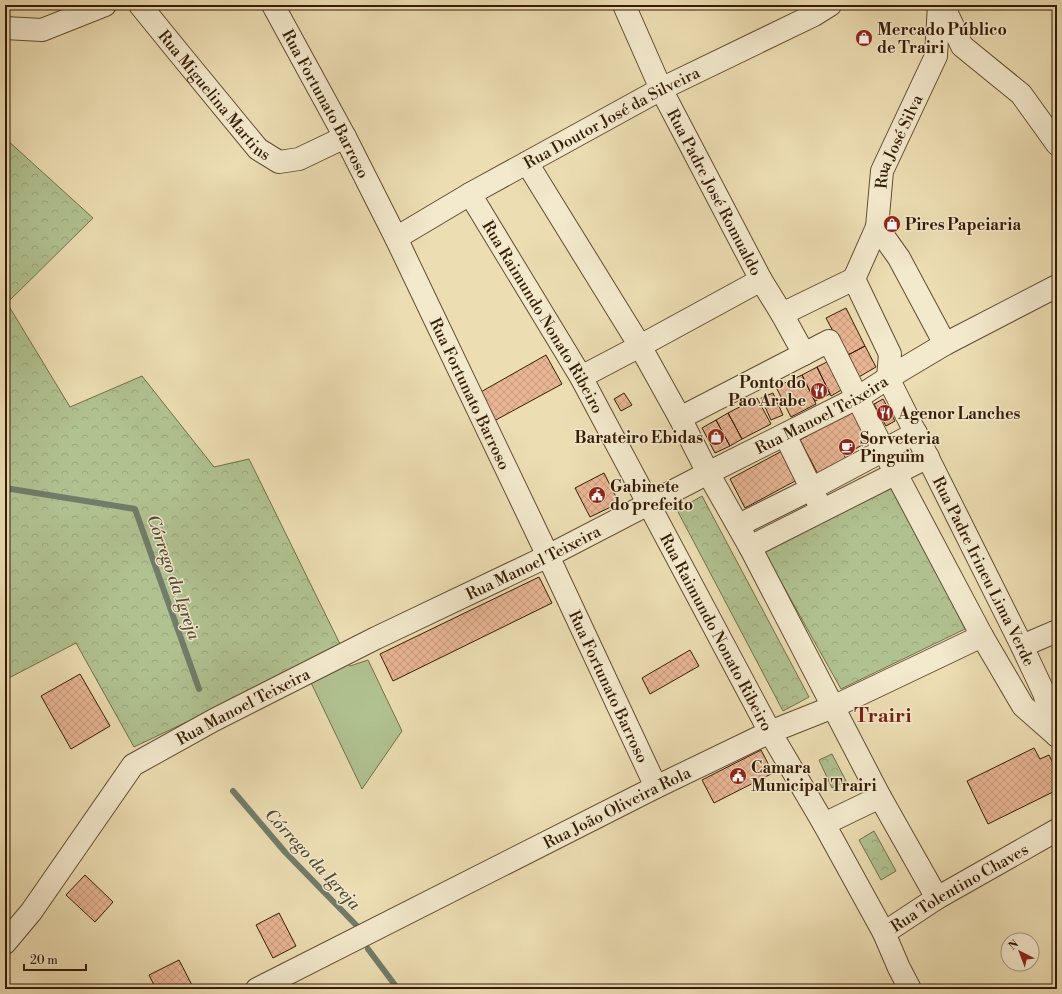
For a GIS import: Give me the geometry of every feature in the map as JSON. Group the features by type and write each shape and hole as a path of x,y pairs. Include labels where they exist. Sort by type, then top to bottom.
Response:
{"street":[{"path":"5,28 42,30 105,5"},
{"name":"Rua Miguelina Martins","path":"140,5 258,149 279,162 299,160 345,137"},
{"name":"Rua Fortunato Barroso","path":"273,5 345,137 396,238 548,556 656,787"},
{"name":"Rua Padre José Romualdo","path":"624,5 661,89 761,280 804,354"},
{"name":"Rua Doutor José da Silveira","path":"396,238 470,194 661,89 814,15 830,5"},
{"name":"Rua José Silva","path":"854,279 877,227 882,171 936,56 939,5"},
{"path":"943,5 962,46 1021,94 1057,144"},
{"path":"527,164 640,346 680,418 708,473 739,525 880,797 938,898"},
{"name":"Rua Raimundo Nonato Ribeiro","path":"470,194 581,377 650,504 770,732 824,824 884,933 910,989"},
{"path":"877,227 899,258 945,344"},
{"path":"782,314 854,279 890,354 888,378"},
{"path":"581,377 761,280"},
{"name":"Rua Manoel Teixeira","path":"5,943 31,912 133,765 235,709 376,638 548,556 857,398 945,344 1057,286"},
{"name":"Rua Padre Irineu Lima Verde","path":"804,354 829,341 884,451 982,636 1023,706 1057,736"},
{"path":"680,418 804,354"},
{"name":"Rua Padre Irineu Lima Verde","path":"888,378 1022,646 1044,693 1057,736"},
{"path":"739,525 811,489 916,433"},
{"path":"785,435 822,510"},
{"path":"750,547 928,457"},
{"path":"1022,646 1057,631"},
{"name":"Rua João Oliveira Rola","path":"256,989 656,787 770,732 833,707 982,636"},
{"path":"824,824 880,797"},
{"name":"Rua Tolentino Chaves","path":"884,933 938,898 1057,830"}],"green space":[{"path":"6,139 93,218 7,303 70,407 142,376 214,467 249,459 342,648 134,747 76,643 5,680"},
{"path":"894,487 965,629 841,689 762,548"},
{"path":"702,496 809,697 783,711 677,510"},
{"path":"342,648 350,666 368,660 402,731 362,789 303,666"},
{"path":"832,754 846,781 832,788 819,760"},
{"path":"874,831 896,871 881,880 859,840"}],"building":[{"path":"846,308 865,346 846,356 826,318"},
{"path":"865,346 876,367 857,378 846,356"},
{"path":"546,355 562,384 494,421 479,393"},
{"path":"831,360 845,388 831,396 817,367"},
{"path":"817,367 830,394 815,401 802,375"},
{"path":"802,375 816,404 791,417 776,387"},
{"path":"624,393 632,405 621,411 614,399"},
{"path":"773,393 783,415 771,420 761,398"},
{"path":"757,398 771,424 742,439 728,413"},
{"name":"Agenor Lanches","path":"883,399 895,421 886,426 874,404"},
{"path":"852,411 868,442 844,455 846,459 818,474 800,440"},
{"path":"728,413 742,439 730,446 716,420"},
{"name":"Barateiro Ebidas","path":"716,420 730,446 715,453 702,428"},
{"path":"782,451 797,480 745,508 730,479"},
{"name":"Gabinete do prefeito","path":"604,473 619,503 590,517 575,488"},
{"path":"539,577 552,603 393,681 380,654"},
{"path":"690,650 699,666 650,694 642,678"},
{"path":"80,674 110,726 71,749 41,696"},
{"path":"1034,748 1040,759 1049,755 1057,771 1057,785 1053,787 1055,791 988,824 967,781"},
{"name":"Camara Municipal Trairi","path":"761,750 773,773 714,803 702,780"},
{"path":"85,875 113,902 95,922 66,895"},
{"path":"279,913 296,946 273,958 256,925"},
{"path":"179,960 194,989 156,989 149,975"}],"waterway":[{"name":"Córrego da Igreja","path":"5,488 135,509 199,689"},
{"name":"Córrego da Igreja","path":"233,791 285,852 358,927"},
{"name":"Córrego da Igreja","path":"368,949 398,989"}],"place":[{"name":"Mercado Público de Trairi","path":"864,38"},
{"name":"Pires Papeiaria","path":"892,224"},
{"name":"Ponto do Pao Arabe","path":"819,391"},
{"name":"Agenor Lanches","path":"885,413"},
{"name":"Barateiro Ebidas","path":"716,437"},
{"name":"Sorveteria Pinguim","path":"847,447"},
{"name":"Gabinete do prefeito","path":"597,495"},
{"name":"Camara Municipal Trairi","path":"738,776"}],"district":[{"name":"Trairi","path":"883,715"}]}
